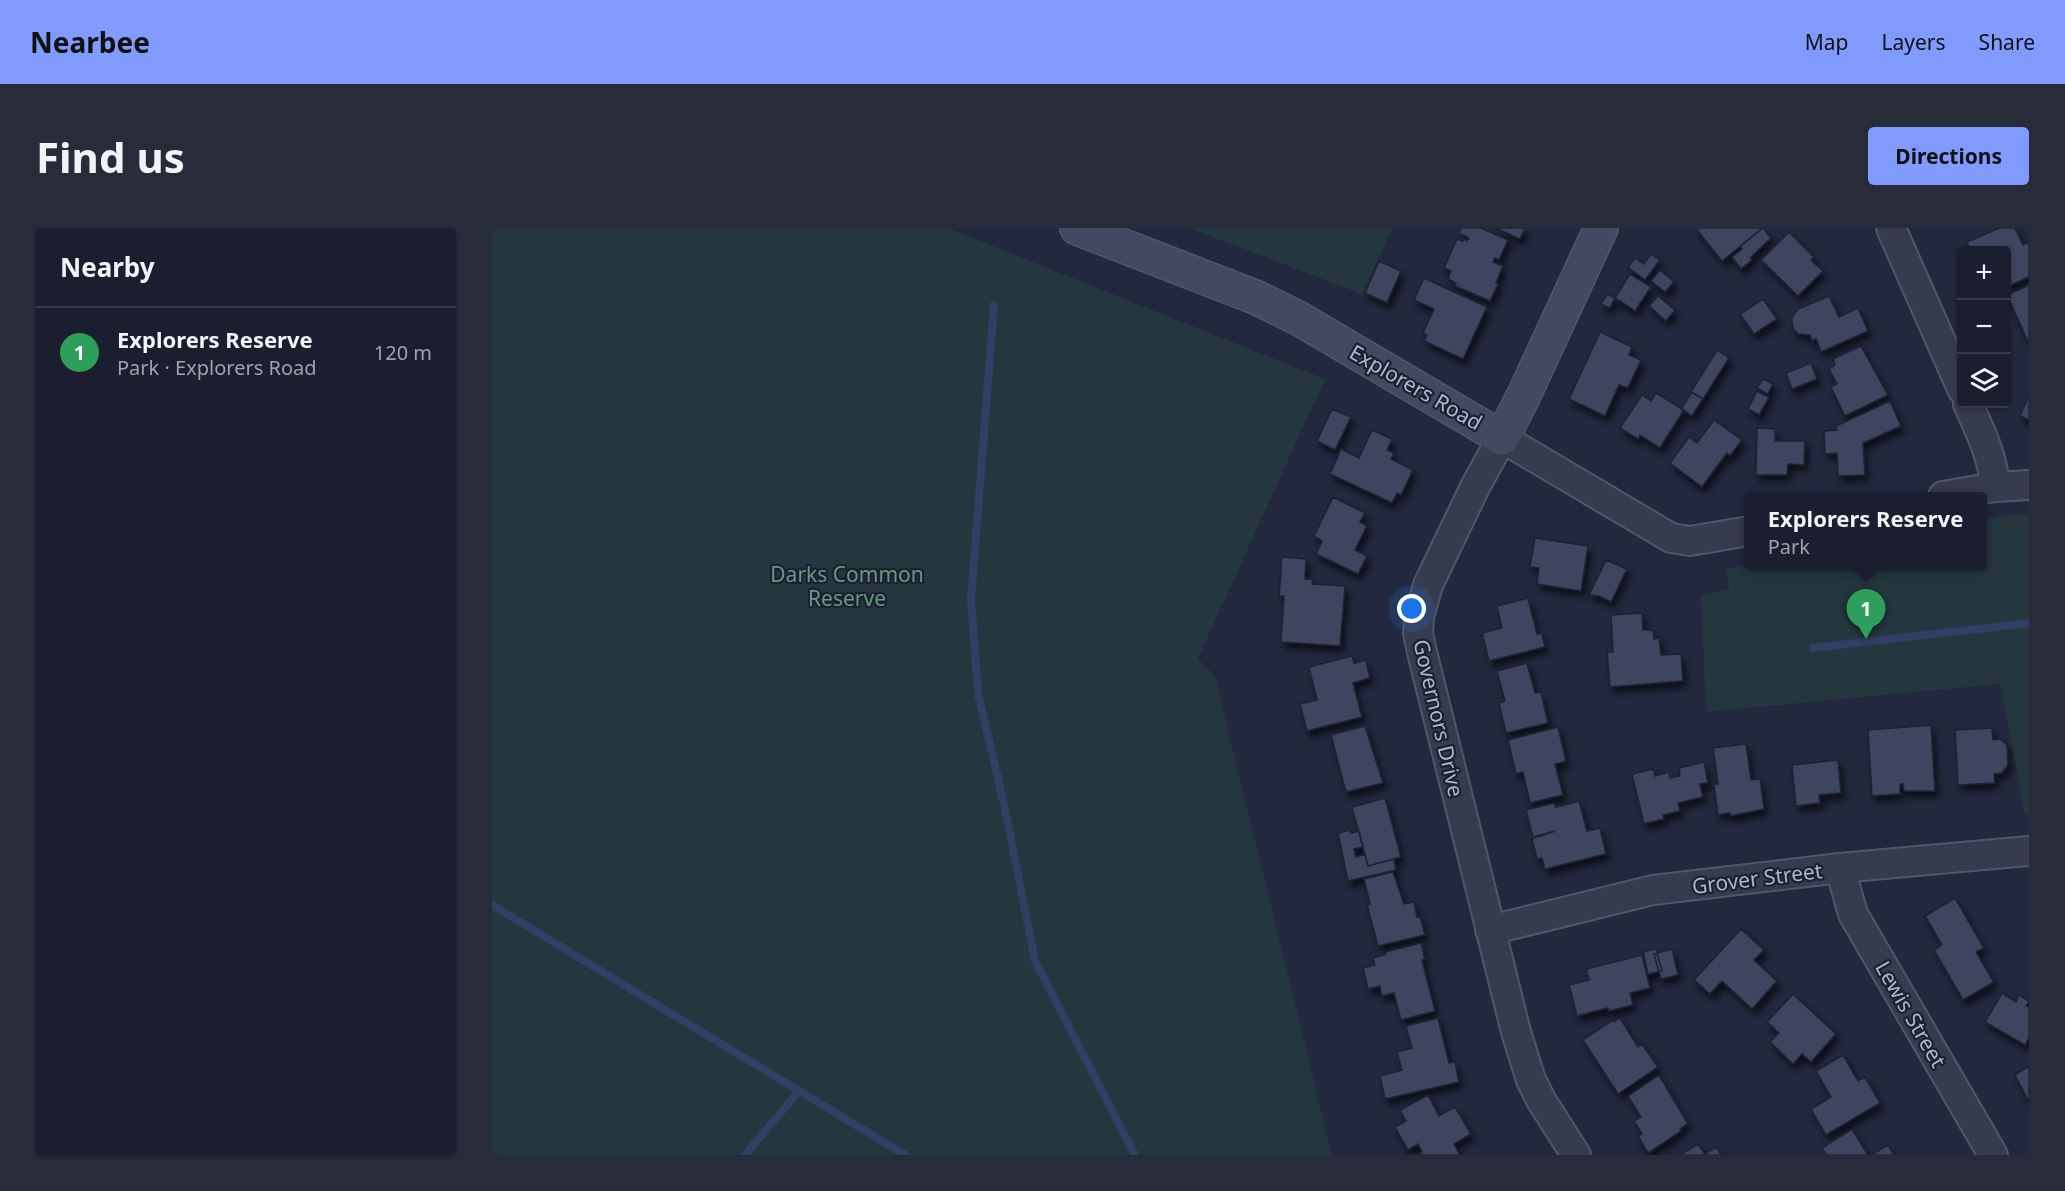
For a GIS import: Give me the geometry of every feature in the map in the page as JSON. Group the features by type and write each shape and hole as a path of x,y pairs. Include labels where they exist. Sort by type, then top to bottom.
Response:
{"main road":[{"name":"Explorers Road","path":"1077,228 1255,297 1298,318 1502,438"},
{"name":"Governors Drive","path":"1502,438 1601,228"}],"street":[{"path":"1892,228 1957,378"},
{"path":"1970,408 1990,454 1995,487"},
{"name":"Explorers Road","path":"1502,438 1671,538 1690,541 1744,532"},
{"name":"Governors Drive","path":"1502,438 1476,485 1428,585 1420,609 1418,625 1422,652 1516,1032 1531,1080 1576,1155"},
{"path":"1966,492 2029,485"},
{"name":"Grover Street","path":"1490,930 1653,890 1840,868 2029,851"},
{"name":"Lewis Street","path":"1840,868 1852,914 1993,1155"}],"green space":[{"name":"Darks Common Reserve","path":"492,228 948,228 1325,379 1198,659 1215,676 1332,1155 492,1155"},
{"path":"1189,228 1392,228 1362,294"},
{"path":"2006,515 2029,515 2029,814 2025,815 2000,684 1706,712 1701,595 1729,590 1726,569 1744,565 1744,570 1987,570 1987,519"}],"building":[{"path":"1461,228 1481,228 1508,240 1499,260 1495,258 1493,262 1503,266 1490,301 1455,286 1456,283 1448,279 1451,271 1444,268 1457,239 1467,241 1469,238 1459,233"},
{"path":"1495,228 1525,228 1520,239"},
{"path":"1699,228 1763,228 1722,261 1697,230"},
{"path":"1763,228 1771,238 1741,269 1732,257 1742,249 1740,246"},
{"path":"1999,228 2015,228 2023,245 2029,242 2029,277 2011,285 2011,246 1968,246 1967,242"},
{"path":"1789,232 1814,257 1811,260 1823,271 1798,296 1761,260"},
{"path":"1651,254 1660,260 1645,280 1628,267 1635,258 1644,264"},
{"path":"1379,261 1401,271 1387,303 1365,293"},
{"path":"1660,270 1674,282 1665,292 1651,281"},
{"path":"1630,274 1651,287 1635,311 1615,298"},
{"path":"1424,278 1487,307 1463,359 1424,341 1427,335 1423,333 1434,309 1414,300"},
{"path":"2029,285 2029,344 2011,304 2011,293"},
{"path":"1607,294 1615,298 1610,308 1601,304"},
{"path":"1658,296 1675,310 1666,321 1649,306"},
{"path":"1829,296 1839,317 1858,308 1868,331 1821,352 1816,339 1812,341 1810,335 1799,334 1794,330 1792,317 1798,309"},
{"path":"1763,299 1777,319 1754,334 1740,314"},
{"path":"1600,332 1632,347 1629,355 1641,360 1628,388 1619,385 1605,416 1569,399"},
{"path":"1861,346 1888,395 1845,416 1831,387 1837,384 1829,369 1835,365 1833,359"},
{"path":"1717,350 1729,358 1703,399 1691,392"},
{"path":"1811,363 1817,379 1792,389 1786,373"},
{"path":"1763,379 1773,384 1768,394 1757,388"},
{"path":"1757,391 1769,397 1759,415 1748,409"},
{"path":"1692,392 1703,399 1692,416 1681,409"},
{"path":"1656,393 1684,410 1660,448 1640,435 1638,439 1620,428 1642,395 1651,401"},
{"path":"2029,395 2029,420 2020,416"},
{"path":"1890,401 1901,426 1863,443 1865,475 1838,476 1837,453 1825,454 1824,431 1837,430 1836,426"},
{"path":"1332,409 1351,417 1335,450 1317,441"},
{"path":"1714,420 1742,440 1730,456 1727,453 1702,487 1670,463 1689,437 1697,443"},
{"path":"1757,428 1775,429 1775,441 1805,441 1804,465 1788,464 1787,475 1756,475"},
{"path":"1372,430 1392,439 1387,450 1394,453 1391,459 1413,470 1401,495 1397,493 1392,503 1330,474 1341,449 1359,458"},
{"path":"1333,497 1365,513 1360,522 1367,526 1355,550 1367,556 1358,574 1316,554 1322,541 1314,536"},
{"path":"1535,538 1588,546 1581,591 1537,584 1539,568 1530,567"},
{"path":"1282,557 1306,559 1305,579 1313,579 1312,584 1345,586 1340,646 1281,642 1284,596 1279,596"},
{"path":"1606,560 1627,569 1611,602 1599,596 1589,595"},
{"path":"1528,598 1537,634 1542,633 1545,647 1489,661 1482,633 1502,628 1497,606"},
{"path":"1642,613 1643,630 1653,630 1654,639 1659,638 1661,655 1681,654 1683,681 1610,687 1607,652 1613,652 1611,615"},
{"path":"1352,656 1354,663 1366,660 1370,678 1353,683 1362,717 1307,731 1300,704 1317,700 1309,667"},
{"path":"1527,663 1535,693 1541,692 1548,723 1506,733 1499,703 1505,701 1497,671"},
{"path":"1931,725 1935,791 1904,791 1903,784 1900,784 1900,794 1872,796 1868,730"},
{"path":"1365,726 1383,783 1346,792 1331,735"},
{"path":"1558,727 1566,761 1555,764 1563,795 1530,803 1523,772 1516,774 1508,740"},
{"path":"1992,728 1993,740 2000,739 2007,745 2008,765 2002,773 1994,774 1995,783 1958,785 1955,730"},
{"path":"1746,744 1751,780 1760,779 1764,809 1730,816 1730,813 1718,815 1714,784 1718,784 1713,748"},
{"path":"1838,760 1841,793 1819,795 1820,803 1796,806 1792,765"},
{"path":"1704,762 1708,783 1700,784 1703,797 1678,803 1680,811 1663,815 1664,819 1644,824 1632,774 1653,769 1655,776 1669,772 1670,778 1680,776 1679,768"},
{"path":"1385,798 1401,857 1368,866 1352,807"},
{"path":"1579,801 1587,831 1600,828 1606,854 1545,869 1542,858 1537,859 1532,839 1555,831 1533,837 1526,810 1554,803 1556,807"},
{"path":"1350,830 1351,833 1359,831 1363,847 1354,849 1356,857 1365,854 1368,866 1394,859 1396,870 1348,881 1338,833"},
{"path":"1393,872 1404,904 1414,902 1417,917 1420,916 1425,935 1378,946 1367,905 1370,904 1364,879"},
{"path":"1955,898 1984,948 1976,952 1994,982 1963,1000 1934,950 1942,945 1925,916"},
{"path":"1741,929 1764,950 1754,960 1777,981 1752,1009 1722,981 1710,994 1694,980"},
{"path":"1421,943 1425,959 1422,960 1435,1011 1401,1020 1394,993 1382,996 1380,986 1368,989 1363,968 1375,965 1373,958 1386,954 1385,952"},
{"path":"1656,949 1662,971 1648,974 1643,952"},
{"path":"1672,949 1678,975 1661,979 1654,954"},
{"path":"1642,955 1650,988 1630,993 1633,1005 1609,1011 1608,1008 1577,1016 1569,985 1589,980 1586,969"},
{"path":"2002,993 2016,1002 2019,995 2029,1001 2026,1006 2029,1007 2029,1038 2025,1045 1985,1022"},
{"path":"1793,994 1836,1034 1811,1062 1802,1054 1793,1064 1770,1042 1779,1033 1767,1022"},
{"path":"1438,1018 1449,1063 1455,1062 1459,1082 1385,1099 1380,1076 1402,1070 1397,1052 1412,1048 1406,1026"},
{"path":"1620,1018 1638,1047 1642,1044 1658,1067 1618,1094 1583,1040 1613,1020 1614,1022"},
{"path":"1843,1055 1858,1081 1865,1077 1880,1103 1826,1135 1811,1109 1831,1097 1816,1071"},
{"path":"2029,1066 2029,1102 2015,1075"},
{"path":"1659,1075 1688,1124 1648,1153 1638,1136 1642,1134 1634,1121 1641,1117 1628,1096"},
{"path":"1428,1095 1439,1116 1455,1107 1471,1134 1454,1144 1460,1155 1416,1155 1422,1152 1418,1144 1408,1150 1395,1127 1406,1121 1400,1110"},
{"path":"1852,1129 1868,1155 1826,1155 1822,1148"},
{"path":"1698,1144 1705,1154 1716,1147 1721,1155 1680,1155"},
{"path":"1888,1145 1894,1155 1871,1155"}],"waterway":[{"path":"994,305 971,599 978,693 1005,809 1035,961 1135,1155"},
{"path":"1813,648 2029,623"},
{"path":"492,905 905,1155"},
{"path":"745,1155 799,1091"}],"place":[{"name":"Explorers Reserve","path":"1866,639"}]}
